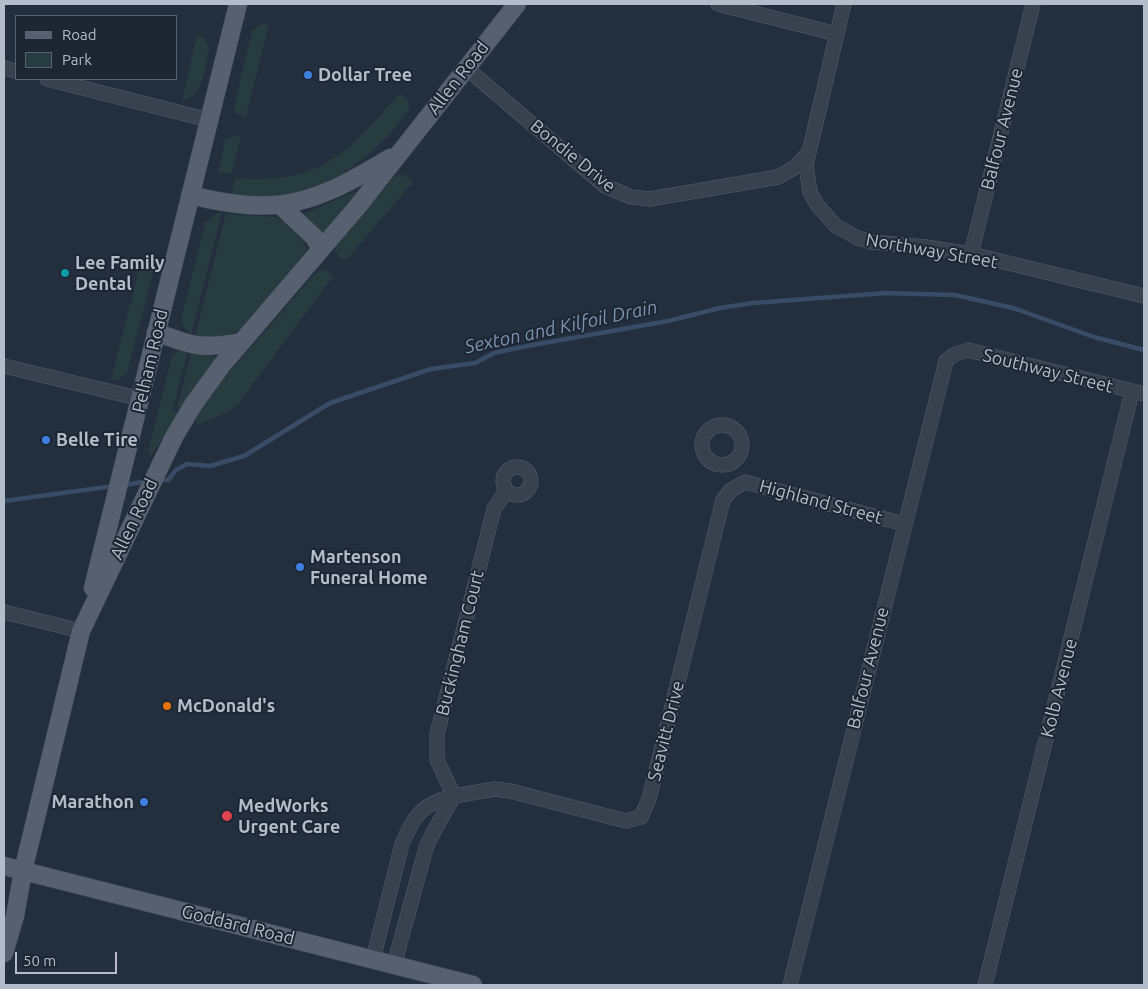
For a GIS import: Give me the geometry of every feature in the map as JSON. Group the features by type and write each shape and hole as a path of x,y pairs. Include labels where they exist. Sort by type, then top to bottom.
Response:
{"main road":[{"name":"Pelham Road","path":"81,631 114,509 238,4"},
{"name":"Allen Road","path":"4,953 15,916 23,871 81,631 161,463 193,405 242,342 321,249 517,4"},
{"name":"Allen Road","path":"190,195 229,205 266,207 310,199 347,184 399,152"},
{"path":"280,205 314,237 321,249"},
{"path":"156,332 198,347 213,348 242,342"},
{"name":"Goddard Road","path":"4,866 473,985"}],"street":[{"path":"718,4 837,34"},
{"name":"Northway Street","path":"844,4 808,153 807,170 810,192 827,218 845,232 872,242 926,247 971,254 1144,296"},
{"name":"Balfour Avenue","path":"971,254 1033,4"},
{"name":"Bondie Drive","path":"465,67 606,186 631,198 650,199 778,177 794,168 808,153"},
{"path":"51,80 209,120"},
{"name":"Southway Street","path":"953,355 968,350 1138,393"},
{"name":"Balfour Avenue","path":"790,985 943,368 953,355"},
{"path":"4,366 141,399"},
{"name":"Kolb Avenue","path":"985,985 1138,393"},
{"path":"730,464 738,484"},
{"name":"Highland Street","path":"738,484 745,482 904,524"},
{"name":"Seavitt Drive","path":"454,796 495,790 510,791 620,820 633,821 641,817 649,799 723,500 738,484"},
{"name":"Buckingham Court","path":"454,796 437,760 437,734 494,509 506,491"},
{"path":"4,612 81,631"},
{"path":"373,960 402,844 408,829 416,816 432,801 454,796"},
{"path":"394,965 432,831 446,812 454,796"}],"green space":[{"path":"269,24 246,117 244,117 238,114 234,106 252,32 259,25"},
{"path":"197,35 204,38 209,47 202,80 195,93 189,98 182,100"},
{"path":"400,93 408,100 409,111 370,153 339,175 323,184 285,195 258,198 232,194 235,178 264,179 289,176 311,170 330,161 364,133"},
{"path":"232,136 241,136 232,174 218,172 225,141"},
{"path":"399,174 405,175 413,182 348,258 340,258 335,251 337,244 394,177"},
{"path":"354,192 357,195 323,234 301,215"},
{"path":"217,213 222,213 191,335 184,328 181,318 205,223"},
{"path":"226,213 268,216 279,219 296,232 304,243 307,253 250,322 237,331 224,336 211,338 195,337"},
{"path":"142,258 150,262 154,268 127,373 118,380 111,380"},
{"path":"317,271 327,271 333,277 238,404 227,412 198,425 194,419 221,382"},
{"path":"180,350 187,352 187,354 173,409 178,414 151,456 148,451 172,356"},
{"path":"191,353 219,357 180,410 177,409"}],"waterway":[{"name":"Sexton and Kilfoil Drain","path":"159,480 168,480 176,470 187,464 210,466 244,456 330,403 431,369 475,363 494,353 527,346 668,321 720,308 753,303 886,293 955,295 1013,308 1094,337 1144,350"},
{"name":"Sexton and Kilfoil Drain","path":"124,485 149,481"},
{"name":"Sexton and Kilfoil Drain","path":"4,501 114,486"}],"place":[{"name":"Dollar Tree","path":"308,75"},
{"name":"Lee Family Dental","path":"65,273"},
{"name":"Belle Tire","path":"46,440"},
{"name":"Martenson Funeral Home","path":"300,567"},
{"name":"McDonald's","path":"167,706"},
{"name":"Marathon","path":"144,802"},
{"name":"MedWorks Urgent Care","path":"227,816"}]}
